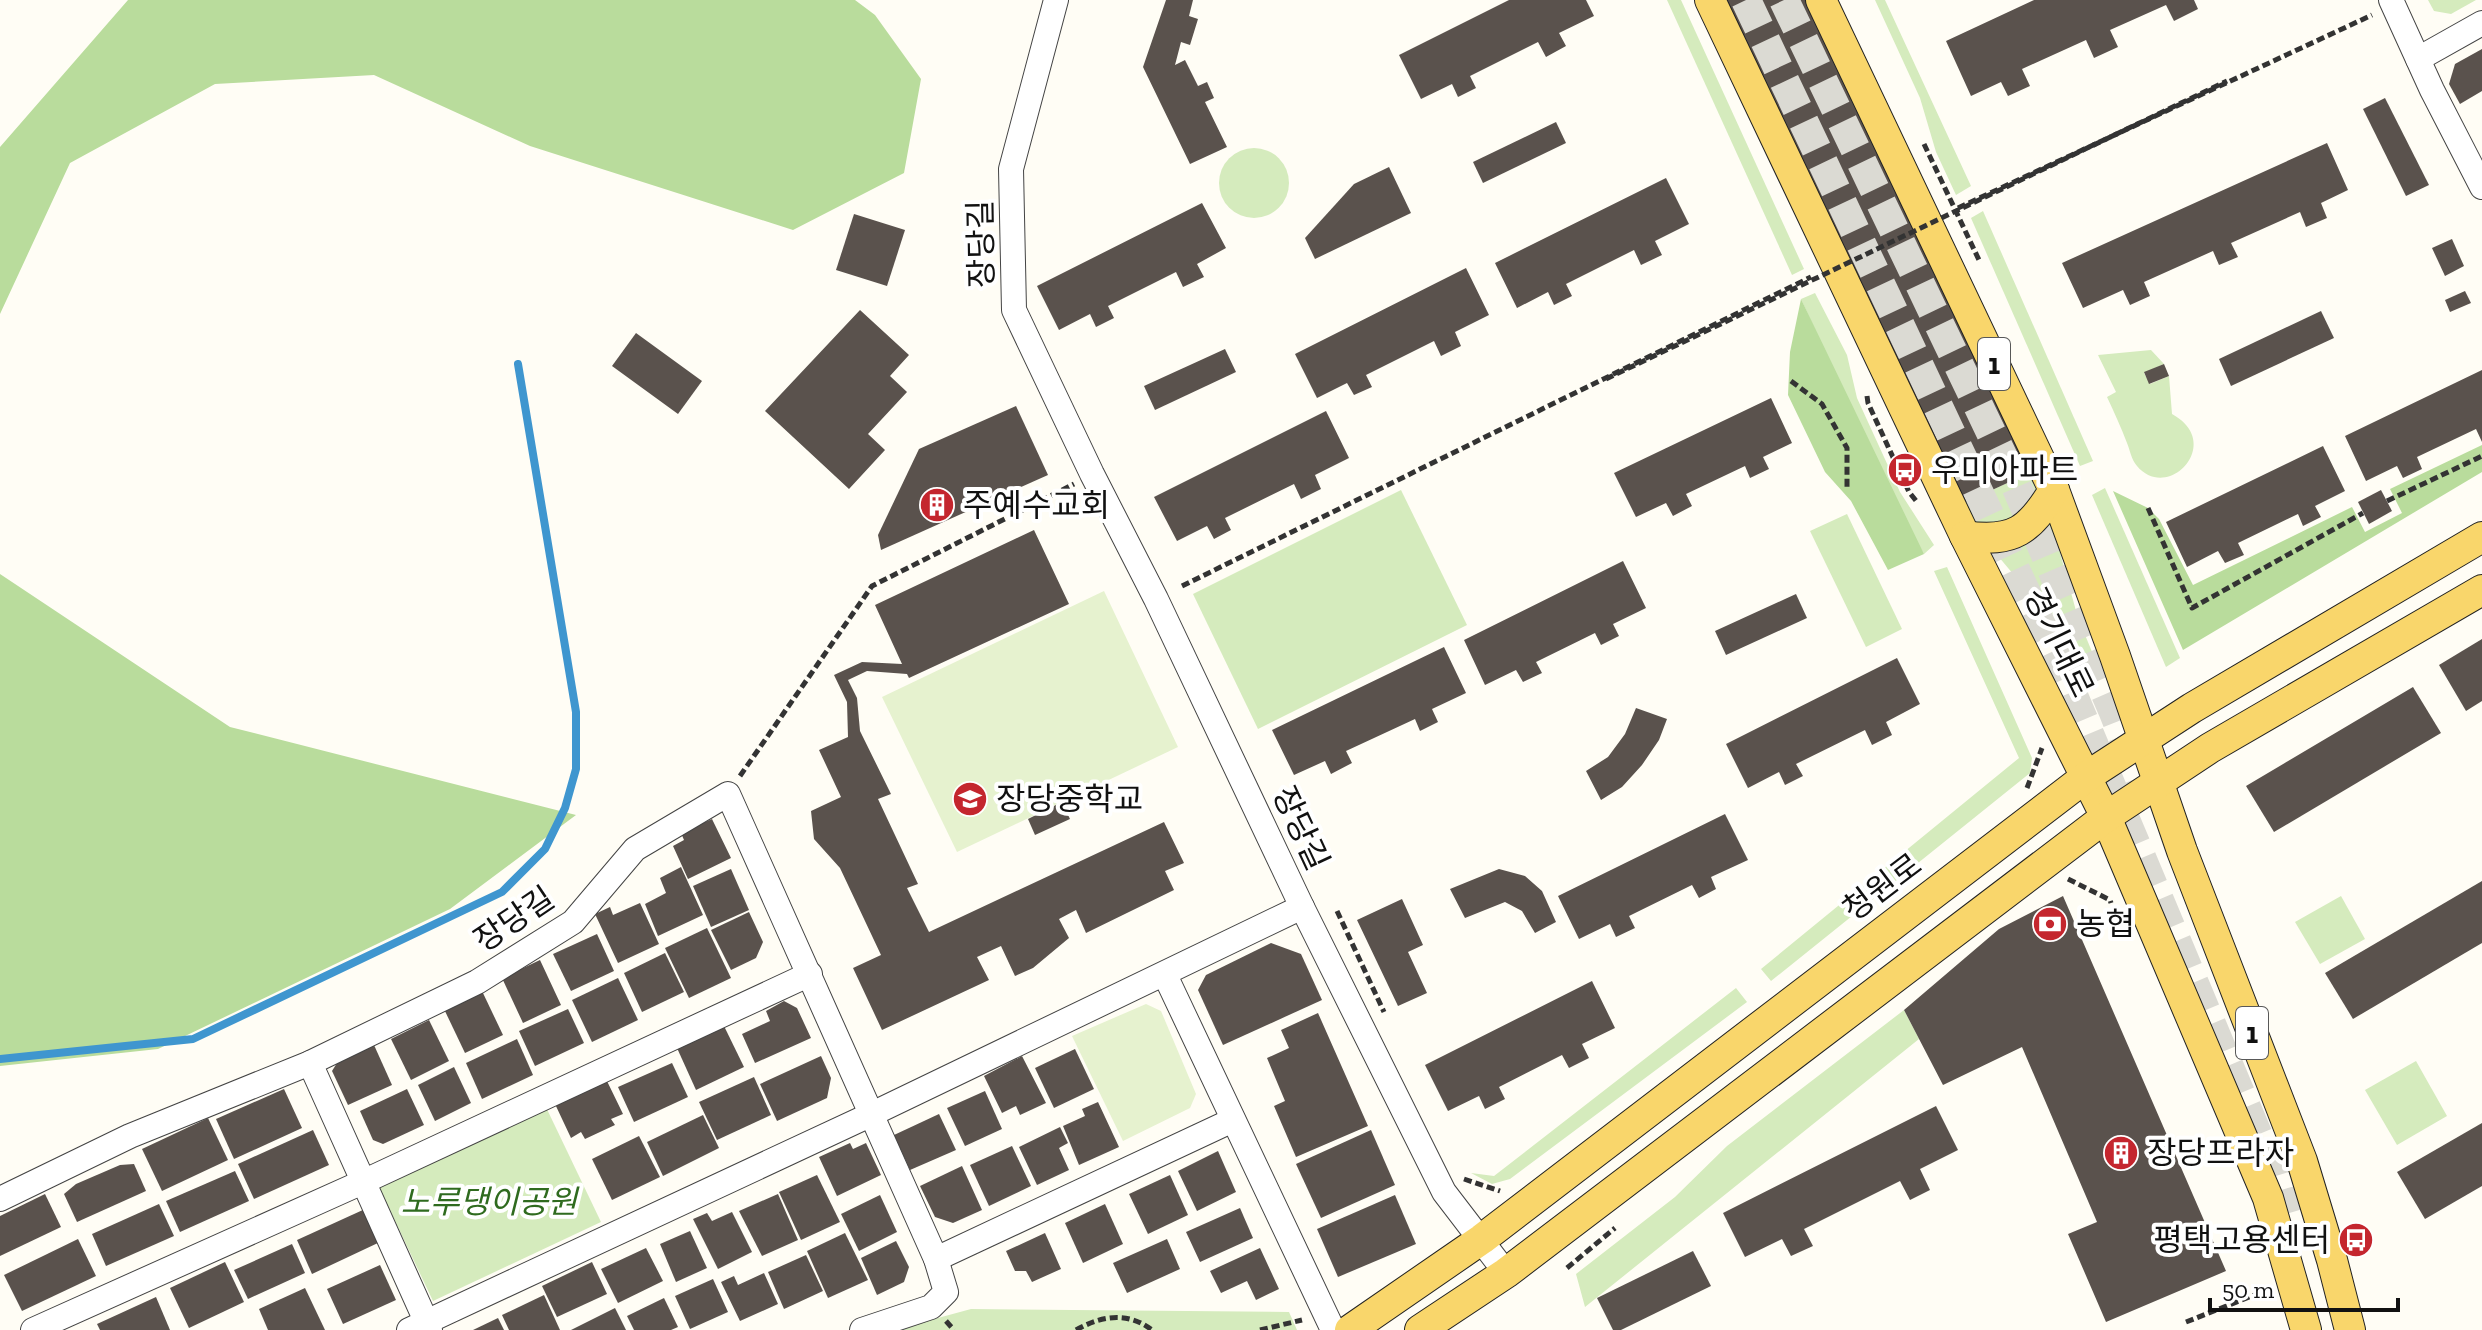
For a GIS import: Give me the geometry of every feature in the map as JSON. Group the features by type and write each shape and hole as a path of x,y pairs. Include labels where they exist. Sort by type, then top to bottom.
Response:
{"main road":[{"name":"경기대로","path":"1710,0 1965,536 2106,817 2268,1198 2306,1330"},
{"name":"경기대로","path":"1821,0 2054,490 2182,851 2302,1161 2350,1330"},
{"path":"1965,536 1991,540 2019,532 2040,513 2054,490"},
{"name":"청원로","path":"1336,1325 1482,1239 2086,777 2143,739 2482,537"},
{"path":"1420,1330 1506,1273 2106,817 2210,748 2482,590"}],"street":[{"name":"장당길","path":"1056,0 1011,169 1014,310 1302,907 1444,1192 1506,1273"},
{"path":"2384,6 2418,59 2482,187"},
{"path":"2418,59 2482,23"},
{"name":"장당길","path":"0,1199 130,1136 310,1063 477,982 573,922 635,849 728,794"},
{"path":"728,794 936,1259 946,1292 931,1307 862,1330"},
{"name":"장당길","path":"310,1063 365,1181 422,1327 1302,907"},
{"path":"33,1330 365,1181 810,974"},
{"path":"1165,975 1233,1120 1336,1325"},
{"path":"936,1259 1233,1120"}],"path":[{"path":"1182,586 2384,6"},
{"path":"1924,144 1979,260"},
{"path":"1606,379 1811,277 1818,289"},
{"path":"1791,381 1822,404 1847,448 1847,488"},
{"path":"1866,391 1868,403 1909,492 1918,503"},
{"path":"2387,501 2482,456"},
{"path":"728,794 872,586 1092,474"},
{"path":"2148,508 2192,608 2363,513"},
{"path":"2025,795 2043,749 2036,735"},
{"path":"2057,884 2065,877 2110,900 2116,914"},
{"path":"1337,911 1390,1023"},
{"path":"1461,1178 1500,1191 1511,1185"},
{"path":"2186,1322 2272,1288"},
{"path":"1076,1330 1094,1320 1121,1317 1152,1330"},
{"path":"1260,1330 1336,1325"}],"green space":[{"path":"128,0 855,0 875,15 921,79 904,173 793,230 530,146 374,75 215,84 70,163 0,314 0,147"},
{"path":"1667,0 1681,0 1804,269 1792,275"},
{"path":"1875,0 1885,0 1971,186 1956,195 1936,152 1920,98"},
{"path":"2428,0 2476,0 2451,14 2434,11"},
{"path":"1254,148 1279,158 1289,183 1279,208 1254,218 1229,208 1219,183 1229,158"},
{"path":"1983,211 2093,461 2080,466 1971,218"},
{"path":"1815,293 1847,355 1857,398 1900,492 1934,545 1924,554 1896,506 1801,299"},
{"path":"1801,299 1924,554 1888,570 1851,501 1825,472 1788,395 1790,352"},
{"path":"2151,350 2164,364 2144,373 2150,384 2169,376 2172,414 2187,426 2193,440 2192,453 2186,465 2163,478 2150,476 2133,460 2107,397 2116,392 2098,355"},
{"path":"2482,445 2482,472 2183,650 2113,491 2148,508 2159,519 2193,585 2352,507 2365,532 2402,513 2390,489"},
{"path":"2029,473 2036,490 2014,526 1975,522 1964,503"},
{"path":"2105,488 2180,658 2166,667 2092,495"},
{"path":"1401,490 1467,625 1258,729 1193,594"},
{"path":"2049,513 2078,618 2095,659 2071,672 2045,612 1993,550"},
{"path":"1847,514 1902,629 1866,647 1810,531"},
{"path":"1947,567 2032,758 2030,773 1771,981 1761,969 2019,758 1934,571"},
{"path":"0,574 230,727 576,815 450,909 158,1049 0,1066"},
{"path":"1104,591 1178,747 957,852 882,697"},
{"path":"2341,896 2365,939 2320,964 2295,922"},
{"path":"1736,988 1747,1002 1510,1179 1492,1184 1471,1173 1494,1176"},
{"path":"1146,1004 1161,1011 1196,1094 1190,1108 1123,1141 1072,1036"},
{"path":"1904,1010 1919,1039 1585,1307 1576,1274 1675,1197 1727,1146"},
{"path":"2416,1061 2447,1116 2397,1145 2365,1090"},
{"name":"노루댕이공원","path":"544,1103 601,1222 433,1301 377,1183"},
{"path":"971,1309 1289,1312 1297,1330 894,1330"}],"building":[{"path":"1166,0 1193,0 1189,16 1198,19 1190,45 1181,42 1175,65 1185,60 1198,86 1207,82 1214,98 1205,102 1227,147 1190,164 1143,67"},
{"path":"1509,0 1586,0 1594,16 1559,33 1566,46 1546,57 1538,42 1470,76 1476,88 1458,97 1452,84 1421,99 1399,55"},
{"path":"1725,0 1811,0 2029,473 1964,503"},
{"path":"2034,0 2194,0 2198,9 2174,21 2166,5 2110,30 2118,47 2094,58 2086,40 2022,69 2030,86 2008,96 2001,82 1971,96 1946,41"},
{"path":"2482,49 2482,91 2460,104 2449,84 2455,64"},
{"path":"2385,98 2429,185 2406,196 2363,109"},
{"path":"1556,122 1566,143 1483,183 1473,162"},
{"path":"2327,143 2348,190 2321,203 2327,218 2306,227 2300,212 2231,243 2238,257 2219,265 2213,251 2144,282 2150,296 2130,305 2123,290 2083,308 2062,263"},
{"path":"1389,167 1411,213 1315,259 1305,238 1354,184"},
{"path":"1666,178 1689,224 1655,241 1662,255 1641,265 1634,250 1566,284 1572,296 1554,305 1548,292 1517,308 1495,263"},
{"path":"1202,203 1226,248 1197,264 1204,277 1183,287 1176,272 1108,306 1114,318 1096,327 1090,314 1059,330 1037,286"},
{"path":"854,214 905,230 887,286 836,270"},
{"path":"2452,239 2464,266 2445,276 2432,248"},
{"path":"1466,268 1489,315 1455,332 1461,346 1441,356 1434,341 1366,375 1372,387 1354,395 1347,383 1317,398 1295,354"},
{"path":"2465,291 2471,303 2450,312 2445,300"},
{"path":"860,310 909,355 890,376 907,392 868,434 885,450 849,489 765,411"},
{"path":"2321,311 2334,338 2231,386 2219,359"},
{"path":"636,333 702,381 678,414 612,366"},
{"path":"1225,349 1236,372 1155,410 1144,386"},
{"path":"2164,364 2169,376 2149,384 2144,372"},
{"path":"2482,370 2482,442 2476,429 2417,457 2422,469 2403,478 2397,466 2366,481 2345,436"},
{"path":"1771,398 1792,443 1763,457 1769,469 1750,478 1745,466 1686,494 1692,506 1673,516 1666,503 1636,517 1614,473"},
{"name":"주예수교회","path":"1016,406 1048,475 881,550 878,535 919,449"},
{"path":"1326,411 1349,458 1315,475 1321,489 1301,499 1294,484 1225,518 1231,530 1214,539 1207,526 1177,541 1154,497"},
{"path":"2323,446 2345,491 2315,506 2321,517 2303,526 2298,514 2238,543 2244,555 2225,563 2218,551 2187,567 2166,522"},
{"path":"2381,490 2392,511 2369,524 2358,502"},
{"path":"1034,530 1069,604 909,678 907,674 867,671 848,680 857,698 860,731 891,794 878,799 918,884 907,888 929,932 1164,822 1184,863 1165,871 1174,890 1086,933 1076,910 1059,919 1069,938 1033,968 1015,976 1001,946 977,957 989,980 882,1030 853,968 881,955 840,868 814,839 811,811 841,797 819,750 848,737 847,702 834,675 862,662 902,664 875,605"},
{"path":"1623,561 1646,608 1613,624 1619,636 1601,645 1595,633 1536,662 1542,673 1523,682 1516,670 1485,685 1464,640"},
{"path":"1796,594 1807,618 1726,655 1715,631"},
{"path":"2482,639 2482,701 2466,711 2439,665"},
{"path":"1444,647 1466,693 1432,709 1438,722 1420,731 1415,719 1346,751 1352,763 1331,774 1325,761 1294,775 1272,730"},
{"path":"1897,658 1920,704 1886,722 1892,735 1872,745 1865,730 1796,764 1803,776 1785,785 1779,772 1748,788 1726,744"},
{"path":"2413,687 2441,733 2274,832 2246,786"},
{"path":"1636,708 1667,719 1659,740 1642,765 1622,787 1601,800 1586,771 1608,757 1625,734"},
{"path":"1062,802 1070,819 1035,835 1028,819"},
{"path":"1725,814 1748,860 1711,877 1716,889 1699,898 1692,885 1629,916 1635,928 1616,937 1610,924 1579,939 1558,896"},
{"path":"712,819 731,858 688,879 673,846 684,840 681,833"},
{"path":"681,867 703,915 658,936 645,904 666,893 660,878"},
{"path":"731,869 749,910 711,927 693,886"},
{"path":"1499,869 1525,876 1542,891 1556,922 1535,933 1522,911 1505,902 1465,918 1450,889"},
{"path":"2482,881 2482,943 2353,1019 2325,973"},
{"name":"장당프라자","path":"2063,896 2226,1271 2106,1322 2068,1234 2097,1222 2022,1047 1943,1085 1904,1010 1999,929"},
{"path":"1402,899 1423,945 1408,952 1427,993 1398,1006 1357,920"},
{"path":"640,903 659,944 618,963 595,914 610,907 613,915"},
{"path":"749,912 763,942 756,958 731,970 711,930"},
{"path":"707,928 731,978 689,998 665,948"},
{"path":"597,934 614,971 571,991 553,954"},
{"path":"1271,943 1301,954 1322,1000 1223,1045 1198,990 1206,975"},
{"path":"665,953 684,992 642,1012 624,973"},
{"path":"540,960 561,1005 523,1023 502,978"},
{"path":"618,978 638,1020 592,1042 572,1000"},
{"path":"1592,981 1615,1028 1582,1044 1589,1058 1569,1068 1562,1055 1499,1087 1505,1099 1485,1109 1479,1096 1448,1111 1425,1065"},
{"path":"482,991 503,1035 465,1053 444,1009"},
{"path":"784,1001 797,1008 811,1038 755,1063 742,1034 770,1021 766,1011"},
{"path":"568,1009 584,1043 535,1066 519,1031"},
{"path":"1318,1013 1368,1126 1296,1157 1274,1106 1285,1101 1267,1058 1289,1048 1281,1030"},
{"path":"429,1020 449,1061 411,1080 391,1039"},
{"path":"724,1026 744,1067 696,1090 677,1048"},
{"path":"517,1039 533,1075 482,1099 466,1063"},
{"path":"374,1045 392,1085 348,1105 332,1071 337,1063"},
{"path":"1075,1049 1094,1089 1054,1108 1035,1068"},
{"path":"821,1056 831,1078 827,1098 777,1121 760,1084"},
{"path":"1022,1056 1046,1103 1020,1115 1016,1106 1002,1113 984,1076"},
{"path":"672,1063 688,1097 634,1122 618,1087"},
{"path":"454,1067 471,1103 435,1121 418,1085"},
{"path":"754,1077 771,1115 717,1140 699,1102"},
{"path":"606,1079 623,1114 611,1119 615,1125 585,1139 581,1132 571,1138 555,1104"},
{"path":"284,1089 302,1128 234,1159 216,1119"},
{"path":"407,1089 424,1125 383,1144 373,1140 360,1111"},
{"path":"985,1091 1002,1129 965,1146 947,1108"},
{"path":"1098,1102 1119,1147 1079,1165 1063,1126 1085,1116 1082,1109"},
{"path":"1936,1106 1958,1150 1920,1169 1930,1190 1910,1200 1900,1181 1804,1229 1813,1246 1791,1256 1782,1239 1745,1257 1723,1213"},
{"path":"939,1114 956,1150 910,1170 894,1135"},
{"path":"703,1115 719,1148 663,1176 647,1142"},
{"path":"208,1118 228,1160 162,1191 142,1149"},
{"path":"2482,1123 2482,1186 2425,1219 2397,1172"},
{"path":"1060,1127 1068,1143 1059,1148 1069,1170 1037,1185 1019,1147"},
{"path":"313,1130 329,1165 254,1199 238,1164"},
{"path":"1371,1130 1395,1185 1321,1218 1296,1164"},
{"path":"639,1136 660,1177 612,1200 592,1159"},
{"path":"850,1143 853,1149 866,1143 881,1175 837,1196 819,1157"},
{"path":"1012,1146 1031,1186 989,1206 970,1165"},
{"path":"1218,1151 1236,1192 1197,1211 1178,1171"},
{"path":"134,1164 146,1191 77,1222 64,1194 76,1184 120,1165"},
{"path":"962,1166 982,1210 953,1223 935,1217 920,1186"},
{"path":"235,1171 249,1201 180,1232 166,1201"},
{"path":"817,1175 840,1222 801,1240 779,1192"},
{"path":"1170,1175 1188,1215 1148,1234 1129,1194"},
{"path":"45,1194 61,1227 0,1256 0,1216"},
{"path":"778,1194 798,1240 762,1256 739,1211"},
{"path":"880,1195 897,1232 859,1251 841,1214"},
{"path":"1395,1195 1416,1244 1338,1277 1317,1229"},
{"path":"159,1204 174,1236 106,1266 92,1234"},
{"path":"1105,1204 1123,1244 1083,1263 1065,1223"},
{"path":"1240,1208 1253,1238 1200,1262 1186,1232"},
{"path":"365,1209 380,1242 312,1274 297,1240"},
{"path":"732,1212 752,1252 718,1269 693,1219 707,1213 712,1221"},
{"path":"690,1231 707,1268 676,1282 660,1244"},
{"path":"845,1233 868,1280 828,1298 807,1251"},
{"path":"1045,1233 1061,1269 1032,1282 1026,1271 1015,1271 1006,1251"},
{"path":"78,1239 96,1276 22,1311 4,1275"},
{"path":"1167,1239 1180,1269 1127,1293 1113,1263"},
{"path":"896,1241 909,1267 904,1282 877,1295 861,1258"},
{"path":"292,1244 305,1273 248,1299 234,1270"},
{"path":"646,1248 663,1281 618,1303 601,1269"},
{"path":"1260,1248 1279,1289 1256,1300 1247,1281 1221,1293 1210,1271"},
{"path":"1693,1251 1711,1286 1621,1330 1613,1330 1597,1298"},
{"path":"806,1255 823,1291 784,1309 768,1272"},
{"path":"225,1262 244,1302 189,1328 170,1288"},
{"path":"592,1262 607,1294 557,1317 542,1286"},
{"path":"380,1265 396,1300 343,1324 327,1289"},
{"path":"764,1273 778,1304 740,1321 721,1282 734,1276 738,1285"},
{"path":"713,1279 728,1312 690,1329 675,1296"},
{"path":"305,1288 325,1330 268,1330 259,1309"},
{"path":"544,1295 560,1330 509,1330 502,1315"},
{"path":"156,1297 170,1330 100,1330 97,1324"},
{"path":"664,1298 678,1327 671,1330 634,1330 627,1316"},
{"path":"615,1308 626,1330 571,1330"},
{"path":"498,1318 504,1330 473,1330"}],"waterway":[{"path":"0,1059 193,1039 502,892 545,849 565,808 576,769 576,712 518,364"}],"tunnel":[{"path":"1746,0 2061,667 2274,1174 2286,1214"},
{"path":"1784,0 2010,472 2113,710 2155,816"}],"place":[{"name":"우미아파트","path":"1905,470"},
{"name":"주예수교회","path":"937,505"},
{"name":"장당중학교","path":"970,799"},
{"name":"농협","path":"2050,924"},
{"name":"장당프라자","path":"2121,1153"},
{"name":"평택고용센터","path":"2356,1240"}]}
